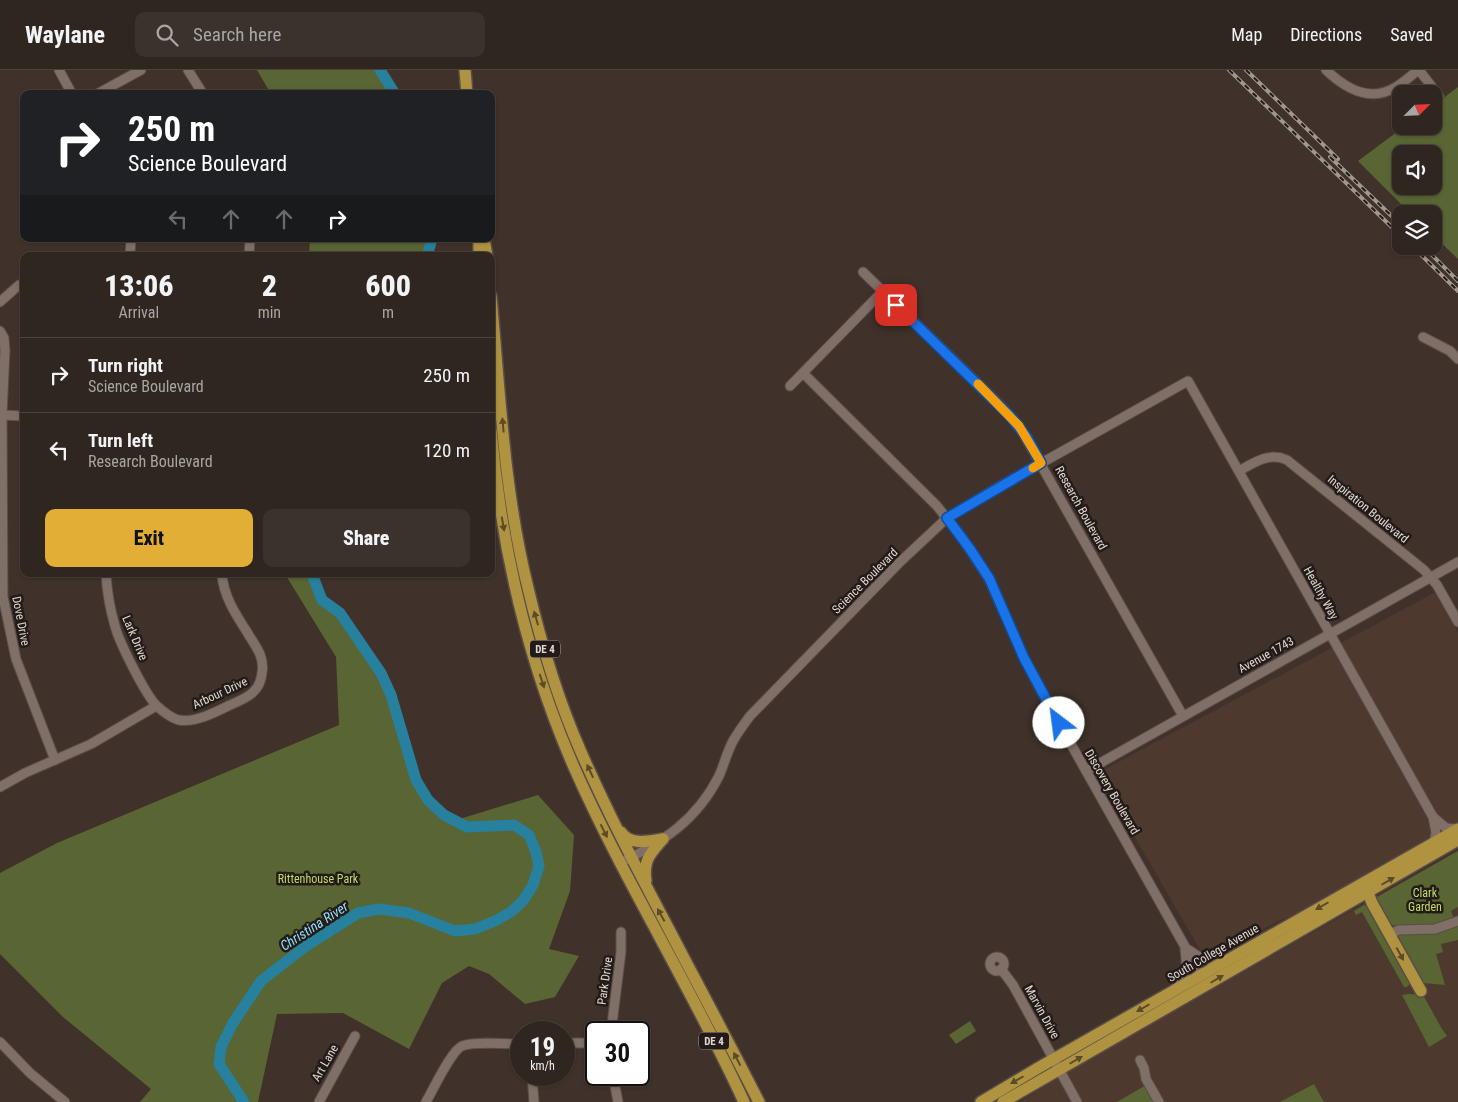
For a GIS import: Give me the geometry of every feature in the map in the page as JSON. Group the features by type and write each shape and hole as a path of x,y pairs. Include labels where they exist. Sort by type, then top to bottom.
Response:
{"main road":[{"path":"465,70 467,90"},
{"name":"DE 4","path":"495,338 508,474 517,540 528,590 566,715 610,816 759,1102"},
{"name":"DE 4","path":"495,475 503,527 518,600 552,711 573,765 620,863 723,1058 744,1102"},
{"path":"610,816 624,836 632,841 663,839"},
{"name":"South College Avenue","path":"1003,1102 1056,1064 1172,992 1458,829"},
{"path":"651,897 646,880 646,862 663,839"},
{"name":"South College Avenue","path":"981,1102 1056,1064 1368,893 1458,840"},
{"path":"1370,879 1368,893 1421,991"}],"street":[{"path":"59,70 70,90"},
{"path":"104,90 141,70"},
{"path":"188,70 200,90"},
{"path":"1326,70 1346,87 1363,93 1385,92 1418,70 1430,85"},
{"name":"Research Boulevard","path":"862,272 1009,415 1026,436 1184,716"},
{"path":"0,302 19,286"},
{"path":"790,386 882,292"},
{"name":"Dove Drive","path":"0,332 4,338 5,350 2,415 3,597 16,658 55,760"},
{"path":"1423,337 1450,352 1458,359"},
{"name":"Discovery Boulevard","path":"804,373 937,506 970,549 989,578 1032,675 1201,976"},
{"name":"Science Boulevard","path":"620,863 663,839 684,823 704,803 720,774 733,740 750,716 900,562 947,518 1188,381"},
{"name":"Healthy Way","path":"1188,381 1433,818 1436,833 1434,843"},
{"path":"2,415 20,416"},
{"name":"Inspiration Boulevard","path":"1239,471 1270,456 1281,457 1287,460 1431,577 1458,622"},
{"name":"Avenue 1743","path":"1086,771 1458,562"},
{"name":"Lark Drive","path":"106,577 110,608 115,628 140,680 156,706"},
{"name":"Arbour Drive","path":"156,706 178,720 191,720 242,700 258,689 263,663 259,650 229,602 222,577"},
{"path":"0,787 25,773 91,744 156,706"},
{"path":"1433,818 1446,828 1458,829"},
{"path":"1389,934 1399,930 1435,929 1458,921"},
{"name":"Park Drive","path":"612,1021 621,952 621,932"},
{"name":"Discovery Boulevard","path":"1185,947 1204,960 1227,960"},
{"name":"Discovery Boulevard","path":"1172,992 1182,981 1186,971 1185,947"},
{"name":"Marvin Drive","path":"1001,969 1012,985 1077,1102"},
{"name":"Art Lane","path":"319,1102 355,1036"},
{"path":"0,1042 30,1073 65,1102"},
{"path":"426,1102 452,1055 460,1047 474,1044 510,1044"},
{"path":"1140,1060 1146,1079 1159,1102"},
{"path":"533,1086 534,1102"},
{"path":"615,1086 618,1102"}],"shaded area":[{"path":"1436,592 1458,632 1458,822 1301,912 1276,922 1220,954 1206,954 1199,948 1098,773"},
{"path":"1458,850 1458,1102 1020,1102 1079,1065"}],"green space":[{"path":"257,70 380,70 392,90 269,90"},
{"path":"1458,87 1458,259 1442,244 1442,205 1402,205 1392,195 1358,161 1393,135 1442,135 1442,99"},
{"path":"310,242 431,242 431,246 427,252 309,252"},
{"name":"Rittenhouse Park","path":"287,577 313,577 322,600 340,613 381,673 391,695 416,780 436,807 453,821 538,795 574,835 570,891 549,949 579,956 555,997 525,1004 489,974 469,966 442,983 409,1049 343,1013 277,1014 258,1102 140,1102 151,1089 63,1017 0,954 0,873 57,843 339,725 336,657"},
{"name":"Clark Garden","path":"1458,851 1458,907 1451,911 1454,919 1438,925 1421,927 1404,927 1388,924 1377,902 1377,897"},
{"path":"1364,905 1368,907 1411,982 1407,987 1404,987 1362,912 1356,915 1354,911"},
{"path":"1458,924 1458,940 1441,944 1443,952 1436,954 1445,985 1424,983 1396,938 1397,935"},
{"path":"1402,995 1423,995 1447,1036 1429,1047"},
{"path":"970,1021 976,1031 956,1044 949,1035"},
{"path":"1314,1084 1324,1102 1280,1102"},
{"path":"1146,1085 1155,1102 1117,1102"}],"waterway":[{"name":"Christina River","path":"380,70 392,90"},
{"name":"Christina River","path":"428,252 431,242"},
{"name":"Christina River","path":"244,1102 219,1064 221,1047 233,1023 261,981 306,946 358,913 379,909 409,913 455,931 475,929 495,921 511,912 523,901 533,885 539,866 529,835 514,825 467,827 444,815 428,800 416,780 391,695 381,673 340,613 322,600 313,577"}],"railway":[{"path":"1229,70 1392,227"},
{"path":"1246,70 1338,159"},
{"path":"1330,157 1392,216"},
{"path":"1421,255 1458,291"},
{"path":"1432,255 1458,281"}],"slow traffic":[{"path":"978,384 1002,407 1026,436 1041,463 1033,468"}],"route":[{"path":"896,305 1002,407 1026,436 1041,463 947,518 989,578 1024,658 1059,723"}]}
